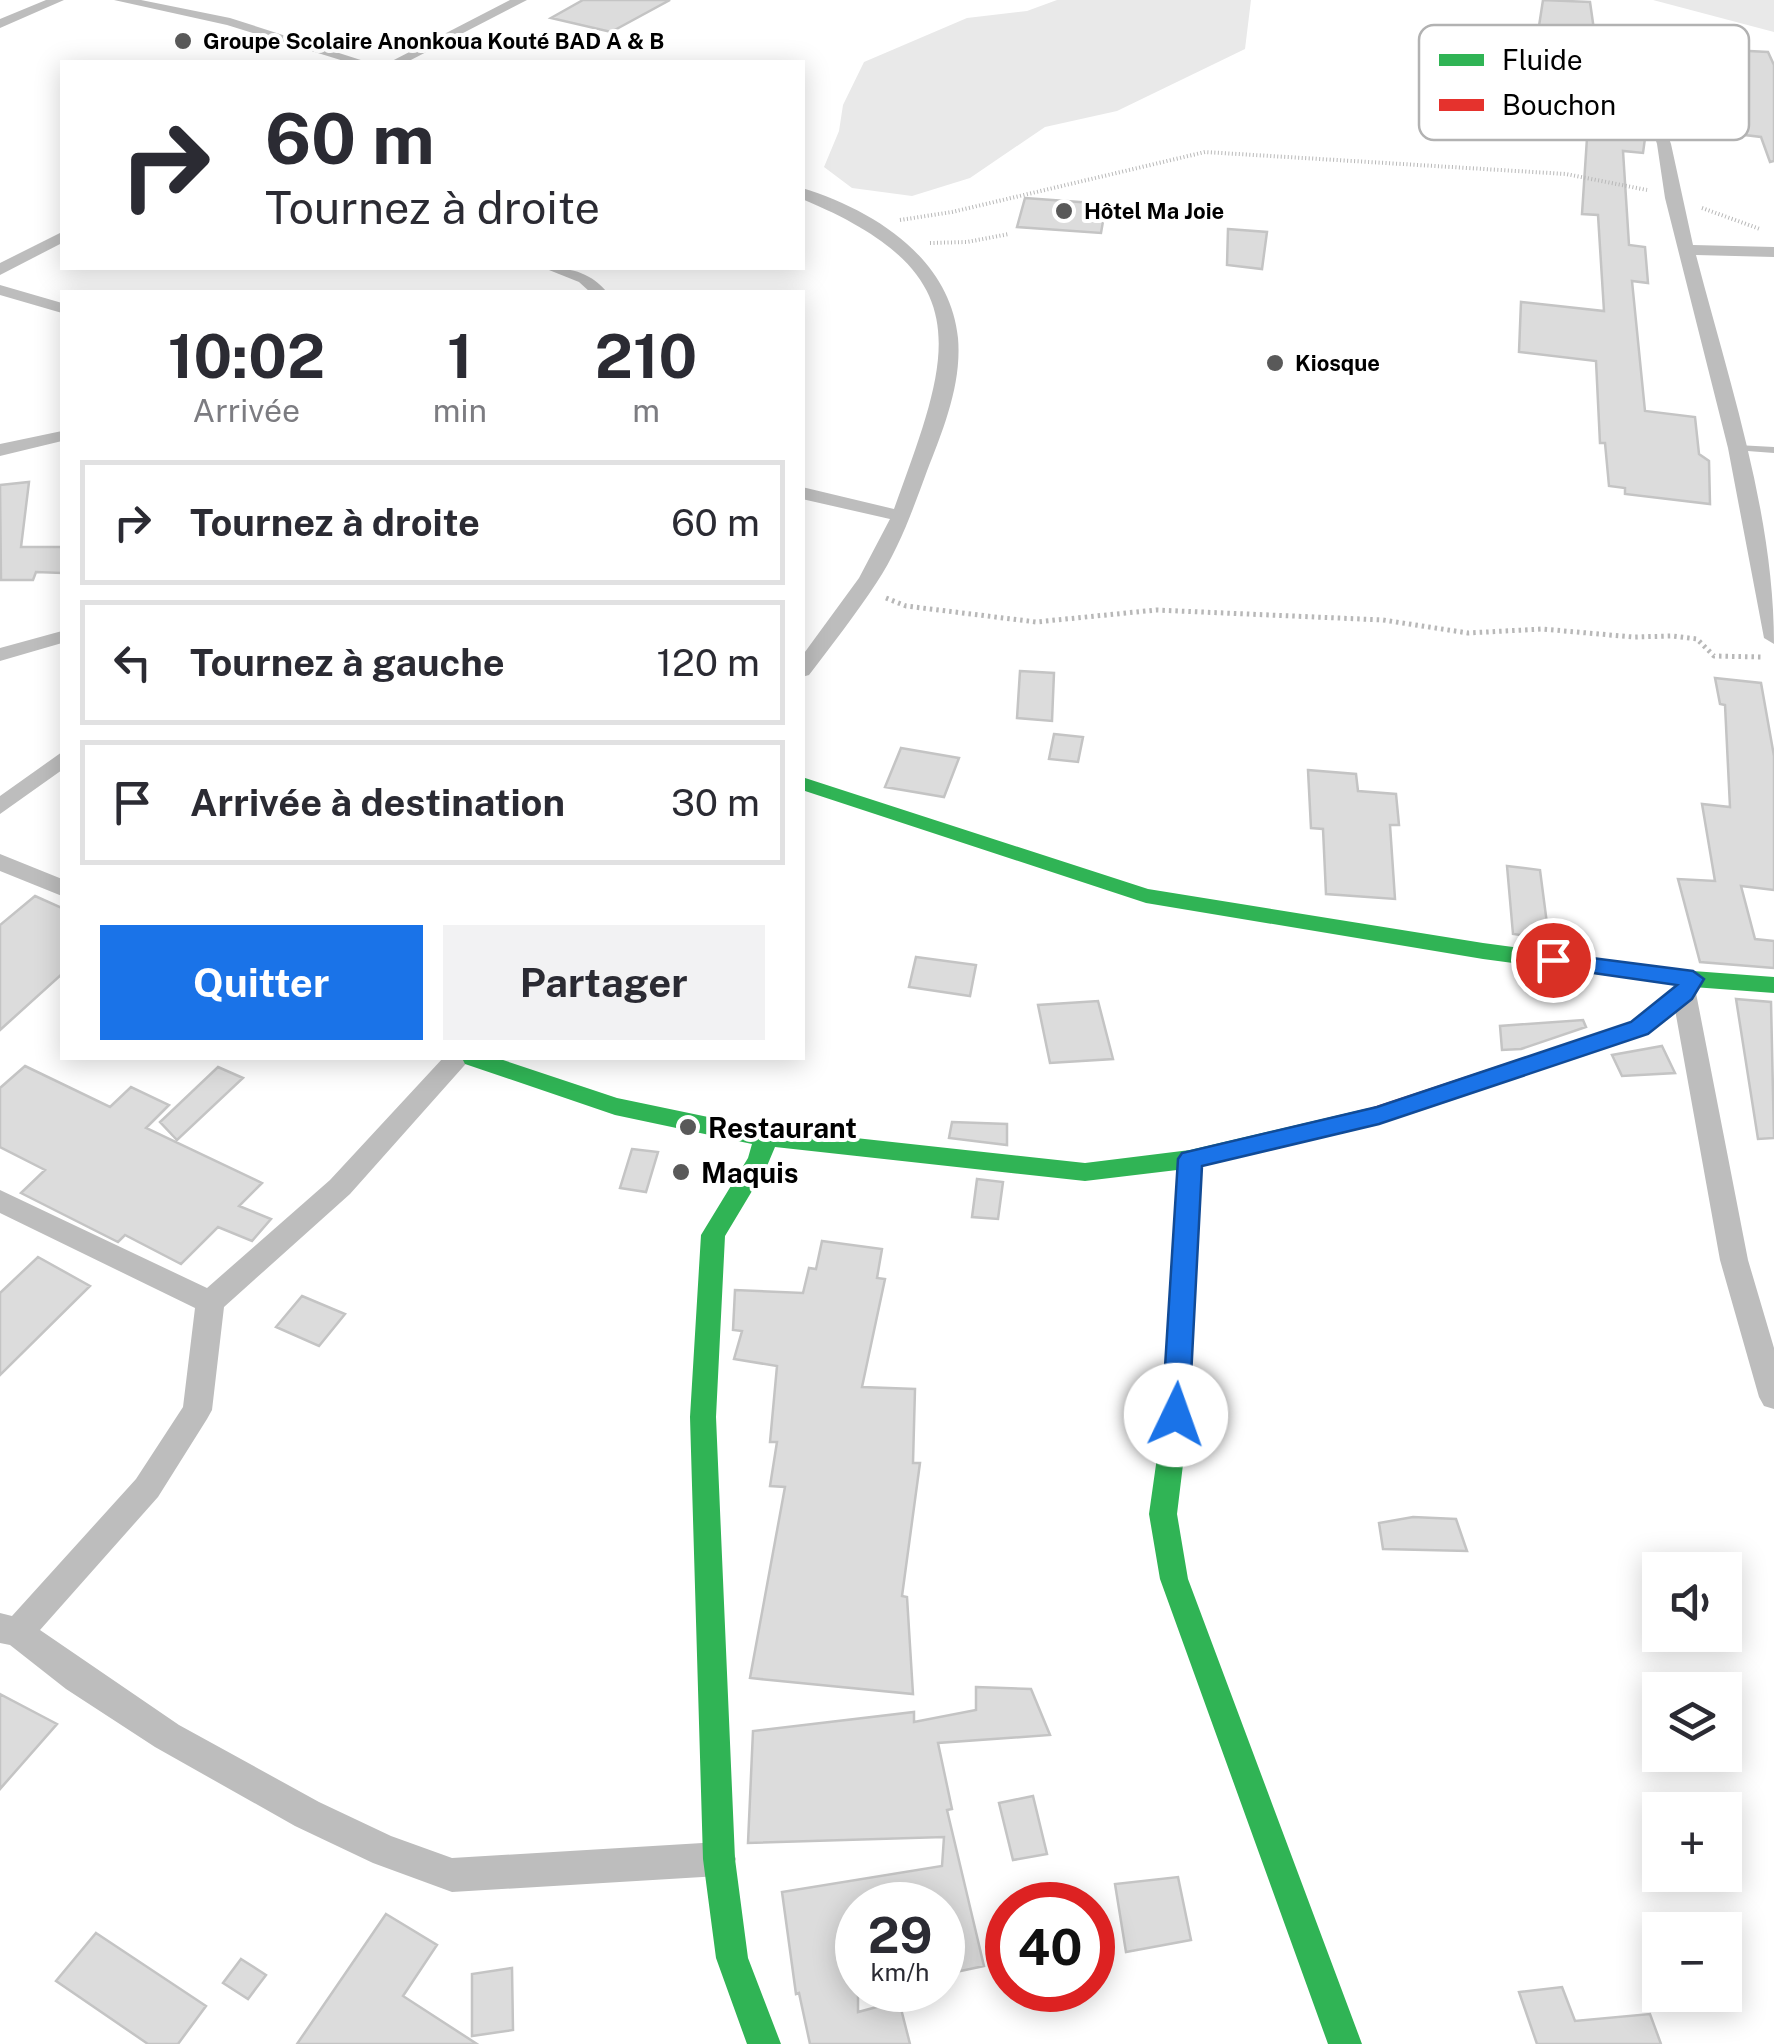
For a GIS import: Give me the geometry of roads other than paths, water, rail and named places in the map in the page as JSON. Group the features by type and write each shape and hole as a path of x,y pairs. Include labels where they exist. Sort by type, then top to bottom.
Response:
{"street":[{"path":"0,24 56,0"},
{"path":"121,0 230,22 354,60"},
{"path":"401,60 520,0"},
{"path":"1663,140 1673,198 1737,448 1774,638"},
{"path":"805,194 874,226 899,244 931,274 951,323 947,379 901,516 869,578 805,667"},
{"path":"0,270 60,238"},
{"path":"1689,250 1774,252"},
{"path":"558,270 586,280 597,290"},
{"path":"0,290 60,307"},
{"path":"0,450 60,436"},
{"path":"805,494 901,516"},
{"path":"0,655 60,638"},
{"path":"0,807 60,761"},
{"path":"805,784 1146,896 1688,986 1774,985"},
{"path":"0,862 60,887"},
{"path":"479,1060 615,1106 766,1137 1085,1172 1190,1159 1379,1115 1640,1028 1688,986"},
{"path":"1688,986 1734,1260 1774,1397"},
{"path":"456,1060 340,1187 210,1302 196,1410 147,1488 9,1630 108,1698 229,1771 384,1851 452,1875 719,1859"},
{"path":"764,2044 732,1958 719,1859 703,1416 713,1235 759,1160 766,1137"},
{"path":"1190,1159 1176,1415 1163,1514 1174,1578 1345,2044"},
{"path":"0,1201 210,1302"}],"lane":[{"path":"1737,448 1774,450"}],"place":[{"name":"Groupe Scolaire Anonkoua Kouté BAD A & B","path":"183,41"},
{"name":"Hôtel Ma Joie","path":"1064,211"},
{"name":"Kiosque","path":"1275,363"},
{"name":"Restaurant","path":"688,1127"},
{"name":"Maquis","path":"681,1172"}]}
